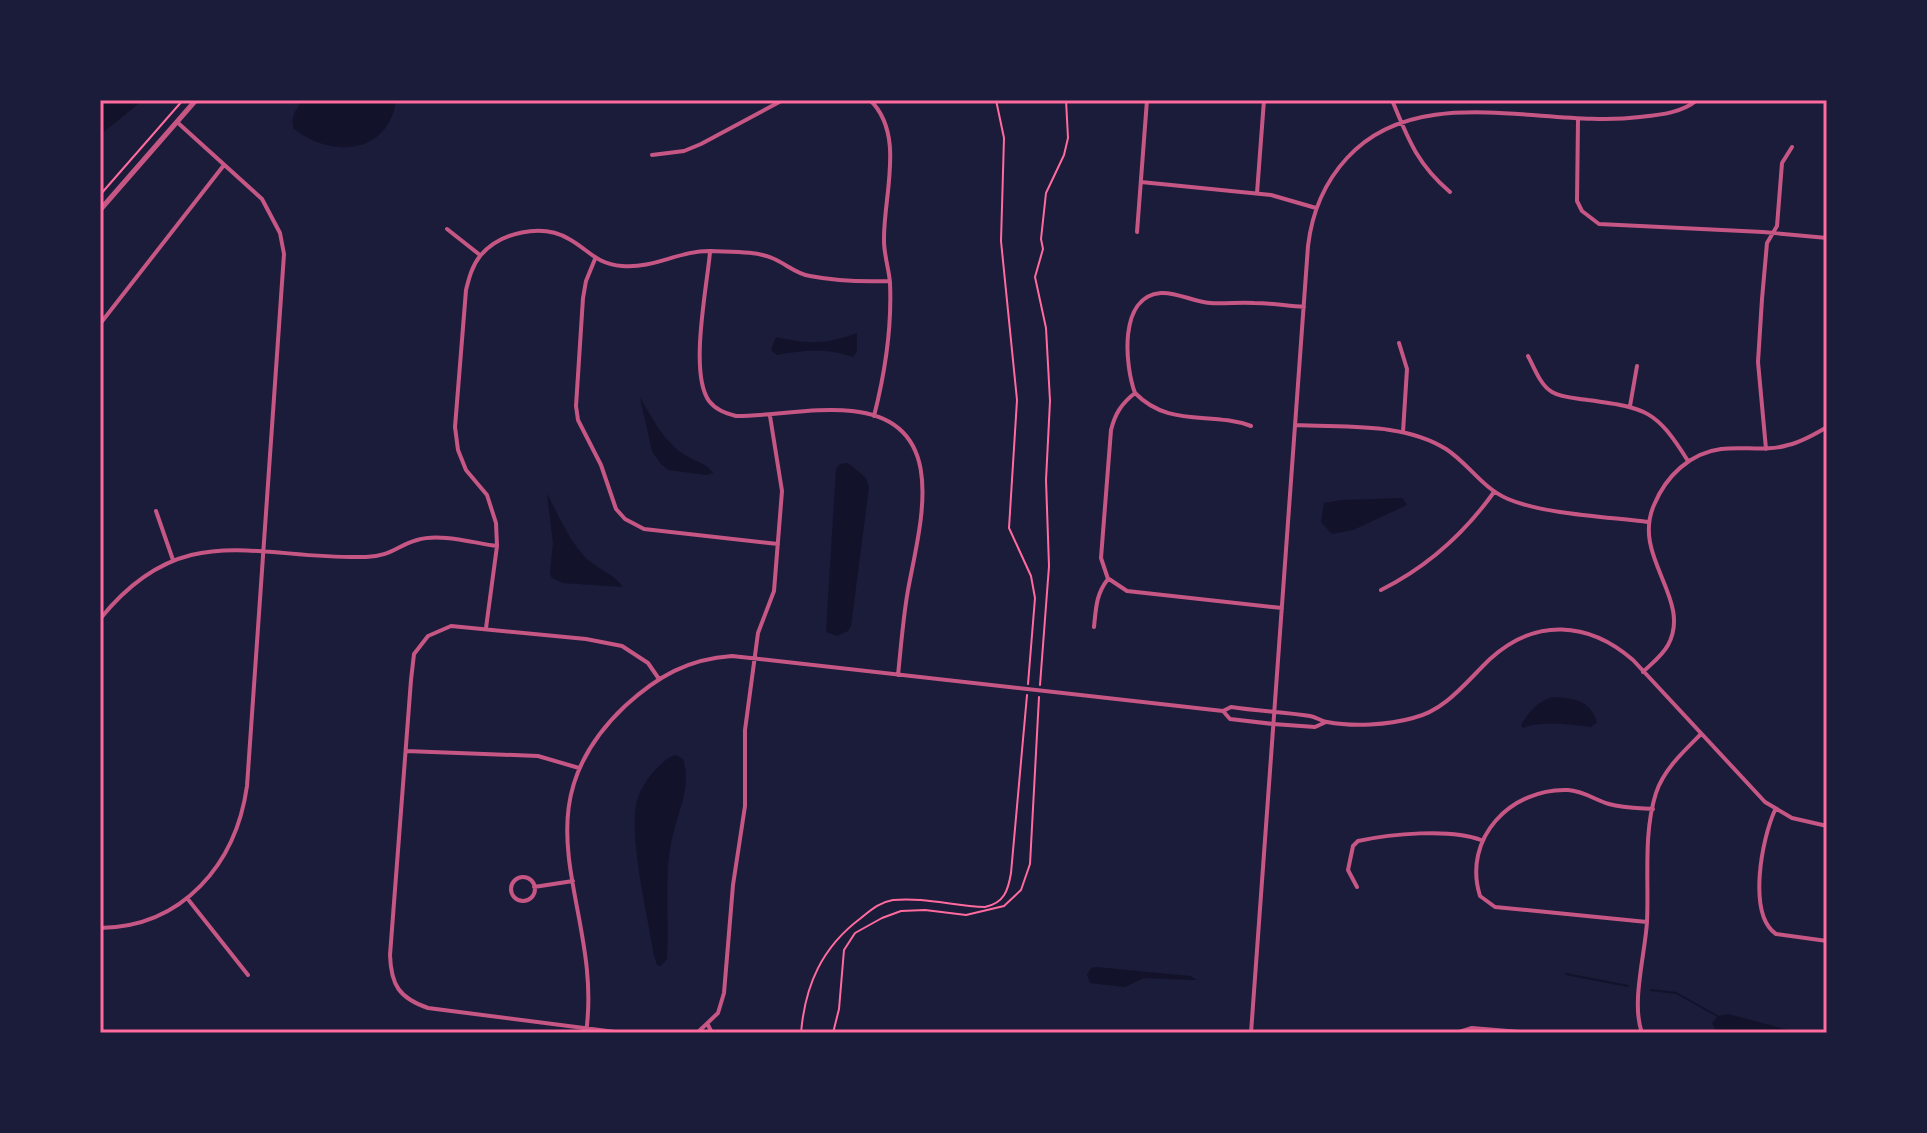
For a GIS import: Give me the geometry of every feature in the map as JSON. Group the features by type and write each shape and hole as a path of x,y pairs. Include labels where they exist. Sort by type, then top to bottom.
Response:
{"street":[{"path":"100,210 196,100"},
{"path":"652,155 684,151 701,144 783,100"},
{"path":"870,100 880,111 888,128 890,150 884,242 890,281 885,371 874,416"},
{"path":"1137,232 1147,100"},
{"path":"1257,194 1264,100"},
{"path":"1392,100 1407,141 1422,165 1450,192"},
{"path":"1251,1033 1307,258 1316,208 1336,170 1352,152 1377,132 1401,122 1442,112 1616,120 1654,116 1686,108 1697,100"},
{"path":"1578,120 1575,190 1582,211 1599,224 1827,238"},
{"path":"100,928 149,919 187,898 217,867 238,829 244,808 284,254 280,233 262,199 177,122"},
{"path":"1766,449 1759,384 1759,339 1767,243 1777,226 1782,163 1792,147"},
{"path":"100,324 224,165"},
{"path":"1141,182 1257,194 1316,208"},
{"path":"447,229 480,255"},
{"path":"486,628 497,546 496,523 487,495 466,470 458,450 455,427 466,290 471,271 480,255 501,239 520,232 535,231 569,238 595,259 617,266 640,267 681,253 710,251 769,256 808,276 890,281"},
{"path":"710,251 699,377 711,404 736,416 853,411 874,416 906,436 916,450 922,468 921,518 906,602 898,675"},
{"path":"595,259 583,298 576,406 578,420 601,465 616,509 625,519 644,529 778,544"},
{"path":"1251,426 1238,421 1170,415 1148,406 1135,393 1128,371 1133,311 1139,303 1161,293 1211,303 1304,307"},
{"path":"1399,343 1407,369 1403,432"},
{"path":"1528,356 1544,385 1555,394 1630,406 1651,414 1662,423 1688,461"},
{"path":"1630,406 1637,366"},
{"path":"1135,393 1124,402 1111,430 1101,558 1108,579 1127,591 1282,608"},
{"path":"697,1033 718,1013 724,993 733,885 745,806 745,730 758,633 774,591 782,491 770,416"},
{"path":"1295,425 1403,432 1428,440 1455,455 1494,492 1531,507 1648,522"},
{"path":"1643,672 1666,647 1674,624 1670,599 1649,546 1648,522 1667,481 1688,461 1720,449 1788,446 1827,427"},
{"path":"1381,590 1405,578 1456,538 1494,492"},
{"path":"156,511 173,560"},
{"path":"100,619 134,583 173,560 222,549 384,556 414,540 430,537 497,546"},
{"path":"1094,627 1096,600 1108,579"},
{"path":"623,1033 586,1031 428,1008 412,1002 400,992 391,974 390,955 414,654 428,636 451,626 486,628 622,646 648,663 659,679"},
{"path":"586,1031 589,984 566,820 579,768 590,745 606,725 659,679 692,661 711,657 754,658 1223,711 1231,707 1314,716 1326,722 1374,723 1425,715 1451,698 1505,647 1521,638 1546,631 1574,630 1591,633 1622,650 1775,810 1808,823 1827,826"},
{"path":"1223,711 1230,719 1273,724 1315,727 1326,722"},
{"path":"1642,1033 1638,1017 1653,809 1663,777 1701,734"},
{"path":"406,751 538,756 579,768"},
{"path":"1647,922 1495,907 1480,896 1477,886 1481,840 1491,824 1511,808 1538,795 1559,790 1583,792 1607,804 1653,809"},
{"path":"1775,810 1763,847 1763,917 1776,934 1827,941"},
{"path":"1357,887 1348,870 1353,846 1358,841 1445,833 1481,840"},
{"path":"520,877 528,878 534,887 530,897 523,900 511,892 512,884 520,877"},
{"path":"534,887 573,881"},
{"path":"187,898 248,975"},
{"path":"708,1025 712,1033"},
{"path":"1456,1033 1472,1028 1531,1033"}],"path":[{"path":"100,195 183,100"},
{"path":"996,100 1004,138 1002,247 1017,391 1009,528 1031,576 1035,598 1028,685"},
{"path":"1040,686 1049,566 1046,480 1050,401 1046,328 1035,277 1043,249 1041,239 1046,193 1064,155 1068,138 1066,100"},
{"path":"801,1033 809,990 824,955 838,936 874,907 885,902 906,900 985,907 996,904 1004,897 1011,873 1027,695"},
{"path":"833,1033 839,1009 844,950 855,933 901,911 925,910 966,915 983,912 1004,906 1021,890 1030,864 1039,697"}],"shaded area":[{"path":"100,100 143,100 100,135"},
{"path":"303,100 396,100 391,118 382,132 370,141 341,147 309,138 294,129 293,117"},
{"path":"857,333 857,352 853,357 815,351 777,355 771,350 776,337 816,342"},
{"path":"640,398 668,441 713,473 668,470 660,463 652,451"},
{"path":"848,463 866,478 869,487 851,626 837,636 826,632 836,469 840,464"},
{"path":"547,494 576,546 623,587 563,583 552,578 553,543"},
{"path":"1402,498 1407,505 1353,530 1332,534 1321,522 1324,503"},
{"path":"1552,697 1573,699 1585,704 1597,722 1591,727 1548,724 1523,728 1521,725 1530,712"},
{"path":"676,755 683,759 686,785 671,843 667,959 661,966 657,965 654,955 644,899 635,816 638,797 647,780 665,760"},
{"path":"1091,968 1190,976 1197,980 1144,978 1125,987 1090,983 1087,975"},
{"path":"1728,1014 1800,1033 1717,1033 1712,1023 1718,1016"}],"waterway":[{"path":"1566,974 1628,986"},
{"path":"1651,990 1676,993 1719,1017"}]}
